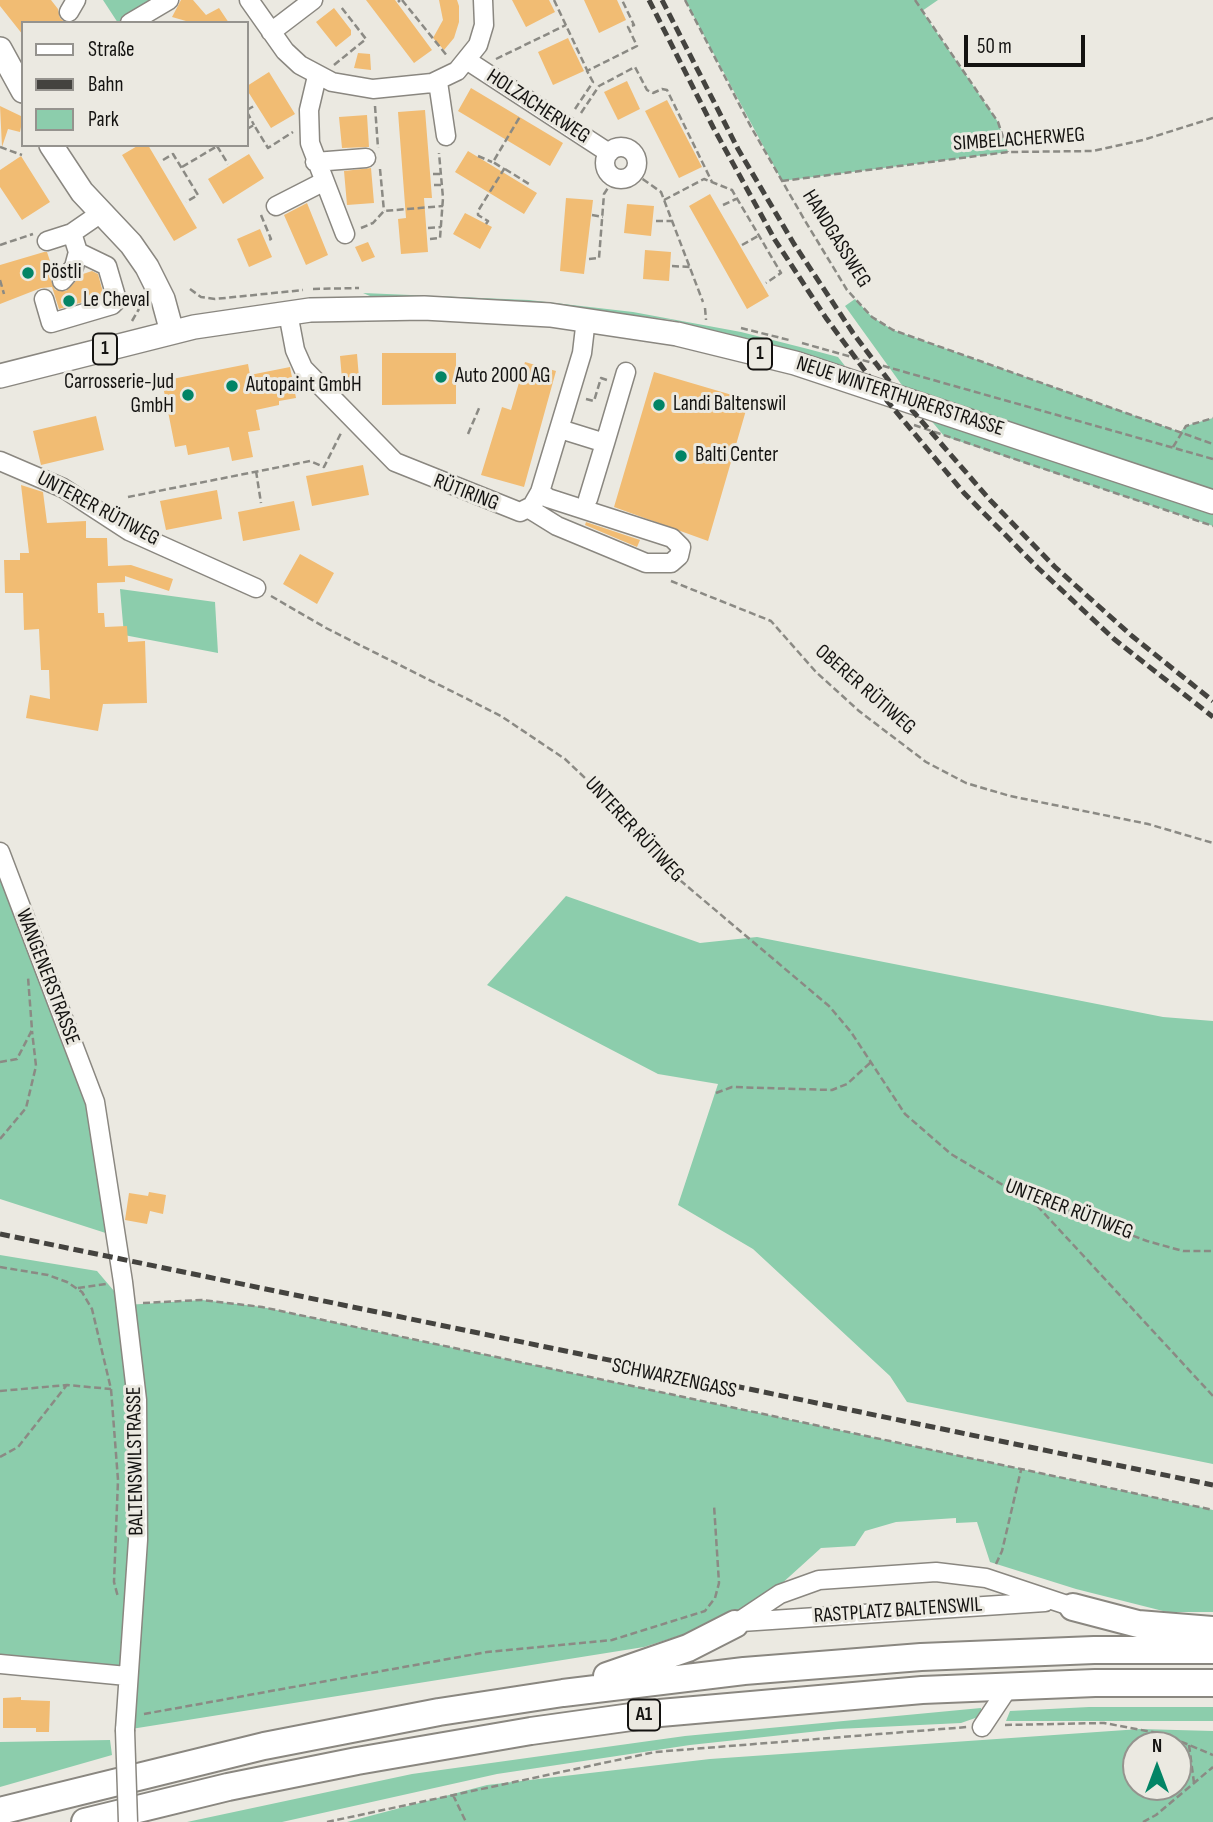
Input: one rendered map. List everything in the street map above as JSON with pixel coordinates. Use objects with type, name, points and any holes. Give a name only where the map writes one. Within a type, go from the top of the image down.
[{"type":"highway","points":[[1064,1604],[1138,1624],[1213,1630]]},
{"type":"highway","name":"A1","points":[[563,1693],[688,1648],[738,1623]]},
{"type":"highway","name":"A1","points":[[0,1811],[264,1746],[563,1693],[744,1671],[921,1657],[1094,1650],[1213,1650]]},
{"type":"highway","name":"A1","points":[[85,1822],[271,1778],[531,1731],[748,1703],[1010,1685],[1213,1683]]},
{"type":"main road","points":[[0,50],[21,87]]},
{"type":"main road","points":[[52,147],[66,171],[131,244],[147,267],[163,299],[172,332]]},
{"type":"main road","name":"NEUE WINTERTHURERSTRASSE","points":[[0,376],[172,332],[288,313],[344,308],[424,307],[586,319],[677,334],[794,363],[1213,502]]},
{"type":"street","points":[[133,21],[169,0]]},
{"type":"street","points":[[249,0],[290,57],[320,77],[364,88],[438,82],[466,63],[481,35],[483,0]]},
{"type":"street","points":[[271,32],[313,0]]},
{"type":"street","name":"HOLZACHERWEG","points":[[466,63],[609,153]]},
{"type":"street","points":[[320,77],[311,98],[309,155],[345,234]]},
{"type":"street","points":[[438,82],[442,141]]},
{"type":"street","name":"HOLZACHERWEG","points":[[615,177],[606,165],[609,153],[619,148],[631,150],[637,161],[634,173]]},
{"type":"street","points":[[309,155],[366,158]]},
{"type":"street","points":[[615,177],[624,179],[634,173]]},
{"type":"street","points":[[276,206],[323,182]]},
{"type":"street","points":[[47,241],[72,233],[101,213]]},
{"type":"street","points":[[62,281],[74,267],[78,252],[72,233]]},
{"type":"street","points":[[44,299],[51,323],[112,305],[117,300],[107,266],[78,252]]},
{"type":"street","name":"RÜTIRING","points":[[288,313],[297,358],[395,463],[520,512],[527,508],[540,492],[582,353],[586,319]]},
{"type":"street","points":[[577,534],[588,505],[624,378]]},
{"type":"street","points":[[560,429],[605,443]]},
{"type":"street","name":"UNTERER RÜTIWEG","points":[[0,461],[63,488],[129,531],[256,588]]},
{"type":"street","points":[[527,508],[577,534],[646,563],[671,563],[679,556],[681,547],[673,538],[588,505],[548,498],[540,492]]},
{"type":"street","name":"WANGENERSTRASSE","points":[[0,852],[95,1102]]},
{"type":"street","name":"BALTENSWILSTRASSE","points":[[95,1102],[123,1282],[136,1400],[138,1541],[127,1676],[128,1822]]},
{"type":"street","name":"RASTPLATZ BALTENSWIL","points":[[738,1623],[792,1588],[838,1578],[936,1572],[967,1574],[1064,1604]]},
{"type":"street","name":"RASTPLATZ BALTENSWIL","points":[[738,1623],[1064,1604]]},
{"type":"street","points":[[0,1664],[127,1676]]},
{"type":"street","points":[[982,1727],[1010,1685]]},
{"type":"path","points":[[554,0],[593,82],[568,126]]},
{"type":"path","name":"HANDGASSWEG","points":[[685,0],[782,181],[847,289],[872,317],[894,330],[1213,444]]},
{"type":"path","points":[[915,0],[998,122],[1008,152]]},
{"type":"path","points":[[400,1],[431,38],[466,63],[566,25]]},
{"type":"path","points":[[587,71],[637,46],[628,27],[634,25],[622,1]]},
{"type":"path","points":[[320,77],[366,39],[341,7]]},
{"type":"path","points":[[420,33],[424,29]]},
{"type":"path","points":[[427,41],[431,38]]},
{"type":"path","points":[[568,126],[599,86],[635,67],[647,90],[653,93],[667,90],[712,182]]},
{"type":"path","points":[[493,162],[530,101]]},
{"type":"path","points":[[248,110],[254,106]]},
{"type":"path","points":[[248,113],[268,148],[308,124]]},
{"type":"path","name":"SIMBELACHERWEG","points":[[782,181],[1008,152],[1093,151],[1143,140],[1213,118]]},
{"type":"path","points":[[248,128],[254,125]]},
{"type":"path","points":[[370,127],[377,127]]},
{"type":"path","points":[[429,239],[440,238],[443,206],[442,141]]},
{"type":"path","points":[[0,147],[22,155]]},
{"type":"path","points":[[181,167],[216,147]]},
{"type":"path","points":[[219,147],[228,164]]},
{"type":"path","points":[[163,160],[173,154],[198,195],[186,202]]},
{"type":"path","points":[[478,156],[493,162],[529,184],[528,186]]},
{"type":"path","points":[[486,224],[488,221],[478,217],[504,169]]},
{"type":"path","points":[[634,173],[661,192],[703,302]]},
{"type":"path","points":[[433,174],[441,174]]},
{"type":"path","points":[[589,259],[599,258],[604,194],[615,177]]},
{"type":"path","points":[[664,200],[704,179],[732,190],[781,273],[766,283]]},
{"type":"path","points":[[434,185],[442,185]]},
{"type":"path","points":[[377,187],[382,186]]},
{"type":"path","points":[[723,205],[737,198]]},
{"type":"path","points":[[345,234],[373,223],[384,211],[443,206]]},
{"type":"path","points":[[592,215],[603,216]]},
{"type":"path","points":[[656,221],[672,221]]},
{"type":"path","points":[[428,228],[441,227]]},
{"type":"path","points":[[743,244],[759,236]]},
{"type":"path","points":[[672,266],[690,267]]},
{"type":"path","points":[[0,280],[4,294]]},
{"type":"path","points":[[190,289],[197,294]]},
{"type":"path","points":[[705,308],[706,320]]},
{"type":"path","points":[[570,393],[594,401],[601,378],[624,378]]},
{"type":"path","points":[[468,434],[480,406]]},
{"type":"path","points":[[128,497],[310,461],[324,467],[349,415]]},
{"type":"path","points":[[1173,447],[1186,426],[1213,418]]},
{"type":"path","points":[[944,436],[1213,526]]},
{"type":"path","points":[[256,471],[261,503]]},
{"type":"path","name":"OBERER RÜTIWEG","points":[[671,581],[771,621],[816,672],[859,711],[926,762],[966,783],[1010,796],[1148,824],[1213,843]]},
{"type":"path","name":"UNTERER RÜTIWEG","points":[[256,588],[326,628],[501,716],[548,744],[598,789],[652,851],[704,903],[829,1006],[851,1032],[905,1114],[936,1143],[983,1175],[1028,1196],[1158,1245],[1183,1251],[1213,1251]]},
{"type":"path","points":[[0,1139],[26,1108],[36,1066],[28,978],[37,955]]},
{"type":"path","points":[[0,1062],[17,1059],[32,1030]]},
{"type":"path","points":[[716,1093],[732,1087],[832,1090],[846,1084],[870,1063]]},
{"type":"path","points":[[1028,1196],[1213,1396]]},
{"type":"path","points":[[0,1267],[48,1275],[77,1289],[92,1309],[111,1389],[118,1480],[114,1582],[116,1594],[132,1611]]},
{"type":"path","points":[[77,1289],[123,1282]]},
{"type":"path","name":"SCHWARZENGASS","points":[[126,1305],[202,1300],[262,1307],[1213,1510]]},
{"type":"path","points":[[0,1391],[67,1384],[111,1389]]},
{"type":"path","points":[[0,1457],[18,1447],[67,1384]]},
{"type":"path","points":[[995,1566],[1002,1551],[1021,1470]]},
{"type":"path","points":[[126,1723],[488,1652],[612,1640],[705,1611],[715,1598],[719,1583],[714,1506]]},
{"type":"path","points":[[327,1822],[655,1752],[982,1727],[1104,1723],[1147,1731]]},
{"type":"path","points":[[1192,1746],[1213,1755]]},
{"type":"path","points":[[1143,1822],[1156,1815],[1213,1767]]},
{"type":"path","points":[[1192,1768],[1194,1783]]},
{"type":"path","points":[[453,1795],[466,1822]]},
{"type":"green space","points":[[103,0],[156,0],[121,21],[117,21]]},
{"type":"green space","points":[[685,0],[938,0],[922,11],[998,122],[1008,152],[782,181]]},
{"type":"green space","points":[[363,293],[529,300],[633,312],[741,332],[808,349],[838,357],[845,366],[672,320],[520,302],[370,296]]},
{"type":"green space","points":[[855,299],[872,317],[893,330],[1180,432],[1186,426],[1213,418],[1213,526],[944,436],[904,388],[845,306]]},
{"type":"green space","points":[[120,589],[215,602],[218,653],[124,635]]},
{"type":"green space","points":[[0,852],[95,1102],[115,1236],[0,1199]]},
{"type":"green space","points":[[566,896],[700,943],[757,937],[1163,1017],[1213,1021],[1213,1464],[907,1402],[890,1376],[753,1249],[678,1205],[718,1084],[658,1074],[487,985]]},
{"type":"green space","points":[[0,1255],[97,1271],[126,1305],[202,1300],[262,1307],[1213,1510],[1213,1612],[1167,1612],[1076,1589],[990,1562],[977,1522],[956,1523],[956,1518],[896,1522],[865,1531],[855,1546],[821,1548],[779,1586],[722,1622],[644,1647],[125,1730],[127,1676],[0,1664]]},
{"type":"green space","points":[[1089,1707],[1213,1707],[1213,1721],[1006,1721],[1010,1711]]},
{"type":"green space","points":[[981,1708],[981,1716],[961,1723],[838,1729],[690,1745],[497,1774],[282,1822],[187,1822],[412,1774],[685,1736]]},
{"type":"green space","points":[[1140,1729],[1213,1731],[1213,1822],[347,1822],[487,1785],[710,1759]]},
{"type":"green space","points":[[110,1740],[112,1755],[0,1787],[0,1742]]},
{"type":"building","points":[[0,0],[51,0],[64,21],[21,21],[21,32],[0,6]]},
{"type":"building","points":[[181,0],[193,0],[206,15],[219,8],[228,21],[186,21],[172,17]]},
{"type":"building","points":[[366,0],[395,0],[432,50],[414,63]]},
{"type":"building","points":[[439,0],[457,0],[459,6],[459,22],[454,38],[444,50],[433,38],[443,20]]},
{"type":"building","points":[[512,0],[549,0],[555,12],[526,27]]},
{"type":"building","points":[[584,0],[617,0],[626,20],[599,33]]},
{"type":"building","points":[[334,8],[351,30],[351,35],[336,47],[316,22]]},
{"type":"building","points":[[568,38],[584,71],[553,85],[538,52]]},
{"type":"building","points":[[358,53],[370,54],[371,70],[354,68]]},
{"type":"building","points":[[269,72],[295,114],[271,128],[248,92],[248,85]]},
{"type":"building","points":[[627,81],[640,109],[618,120],[604,92]]},
{"type":"building","points":[[471,88],[563,143],[550,166],[458,111]]},
{"type":"building","points":[[667,100],[702,167],[679,178],[645,111]]},
{"type":"building","points":[[0,106],[21,116],[20,132],[8,129],[2,147]]},
{"type":"building","points":[[425,110],[432,198],[424,198],[428,252],[401,254],[398,219],[406,218],[398,112]]},
{"type":"building","points":[[367,115],[369,147],[342,148],[339,117]]},
{"type":"building","points":[[136,147],[149,147],[197,228],[174,241],[122,155]]},
{"type":"building","points":[[468,151],[537,193],[524,214],[455,172]]},
{"type":"building","points":[[249,154],[264,178],[223,204],[208,179]]},
{"type":"building","points":[[21,156],[50,202],[22,220],[0,187],[0,170]]},
{"type":"building","points":[[371,168],[374,203],[347,205],[344,171]]},
{"type":"building","points":[[710,194],[769,296],[747,309],[689,206]]},
{"type":"building","points":[[566,198],[593,200],[584,274],[560,271]]},
{"type":"building","points":[[307,203],[328,255],[306,265],[284,215]]},
{"type":"building","points":[[627,204],[654,206],[651,236],[624,233]]},
{"type":"building","points":[[465,213],[492,227],[480,249],[453,234]]},
{"type":"building","points":[[260,229],[272,257],[249,267],[237,239]]},
{"type":"building","points":[[368,242],[375,257],[362,262],[355,247]]},
{"type":"building","points":[[645,250],[671,252],[669,281],[643,279]]},
{"type":"building","points":[[47,252],[54,273],[51,280],[55,290],[66,291],[83,274],[92,271],[98,274],[104,296],[59,309],[52,287],[41,288],[0,304],[0,265]]},
{"type":"building","points":[[382,353],[456,353],[456,404],[382,405]]},
{"type":"building","points":[[357,354],[359,378],[342,379],[340,356]]},
{"type":"building","points":[[525,362],[556,371],[524,487],[481,475],[502,407],[511,410]]},
{"type":"building","points":[[248,364],[250,375],[290,367],[296,398],[256,410],[260,430],[248,432],[253,457],[232,461],[229,447],[188,455],[186,445],[175,447],[162,381]]},
{"type":"building","name":"Balti Center","points":[[654,372],[749,400],[708,541],[614,507]]},
{"type":"building","points":[[96,416],[104,450],[41,465],[33,431]]},
{"type":"building","points":[[363,465],[369,495],[312,506],[306,476]]},
{"type":"building","points":[[21,485],[43,492],[47,523],[86,521],[86,538],[107,538],[108,566],[131,565],[173,579],[169,591],[125,576],[125,582],[97,583],[98,613],[104,613],[105,627],[127,626],[128,642],[145,641],[147,703],[103,704],[98,731],[26,718],[30,695],[50,699],[49,670],[41,670],[39,629],[24,630],[23,593],[5,593],[4,560],[20,560],[20,553],[29,553]]},
{"type":"building","points":[[217,490],[222,519],[166,530],[160,501]]},
{"type":"building","points":[[294,501],[300,530],[243,541],[238,512]]},
{"type":"building","points":[[586,522],[640,540],[637,547],[585,525]]},
{"type":"building","points":[[300,554],[334,573],[317,604],[283,584]]},
{"type":"building","points":[[149,1192],[166,1195],[163,1214],[150,1211],[147,1224],[125,1220],[129,1193],[148,1196]]},
{"type":"building","points":[[21,1697],[21,1700],[50,1701],[49,1732],[36,1732],[36,1728],[3,1728],[3,1698]]},
{"type":"railway","points":[[649,0],[713,127],[775,240],[826,318],[888,402],[964,493],[1038,568],[1114,639],[1213,717]]},
{"type":"railway","points":[[662,0],[738,149],[794,244],[853,333],[905,402],[990,500],[1055,567],[1132,636],[1213,701]]},
{"type":"railway","points":[[0,1234],[1213,1485]]},
{"type":"place","name":"Pöstli","points":[[28,273]]},
{"type":"place","name":"Le Cheval","points":[[69,301]]},
{"type":"place","name":"Auto 2000 AG","points":[[441,377]]},
{"type":"place","name":"Autopaint GmbH","points":[[232,386]]},
{"type":"place","name":"Carrosserie-Jud GmbH","points":[[188,395]]},
{"type":"place","name":"Landi Baltenswil","points":[[659,405]]},
{"type":"place","name":"Balti Center","points":[[681,456]]}]
